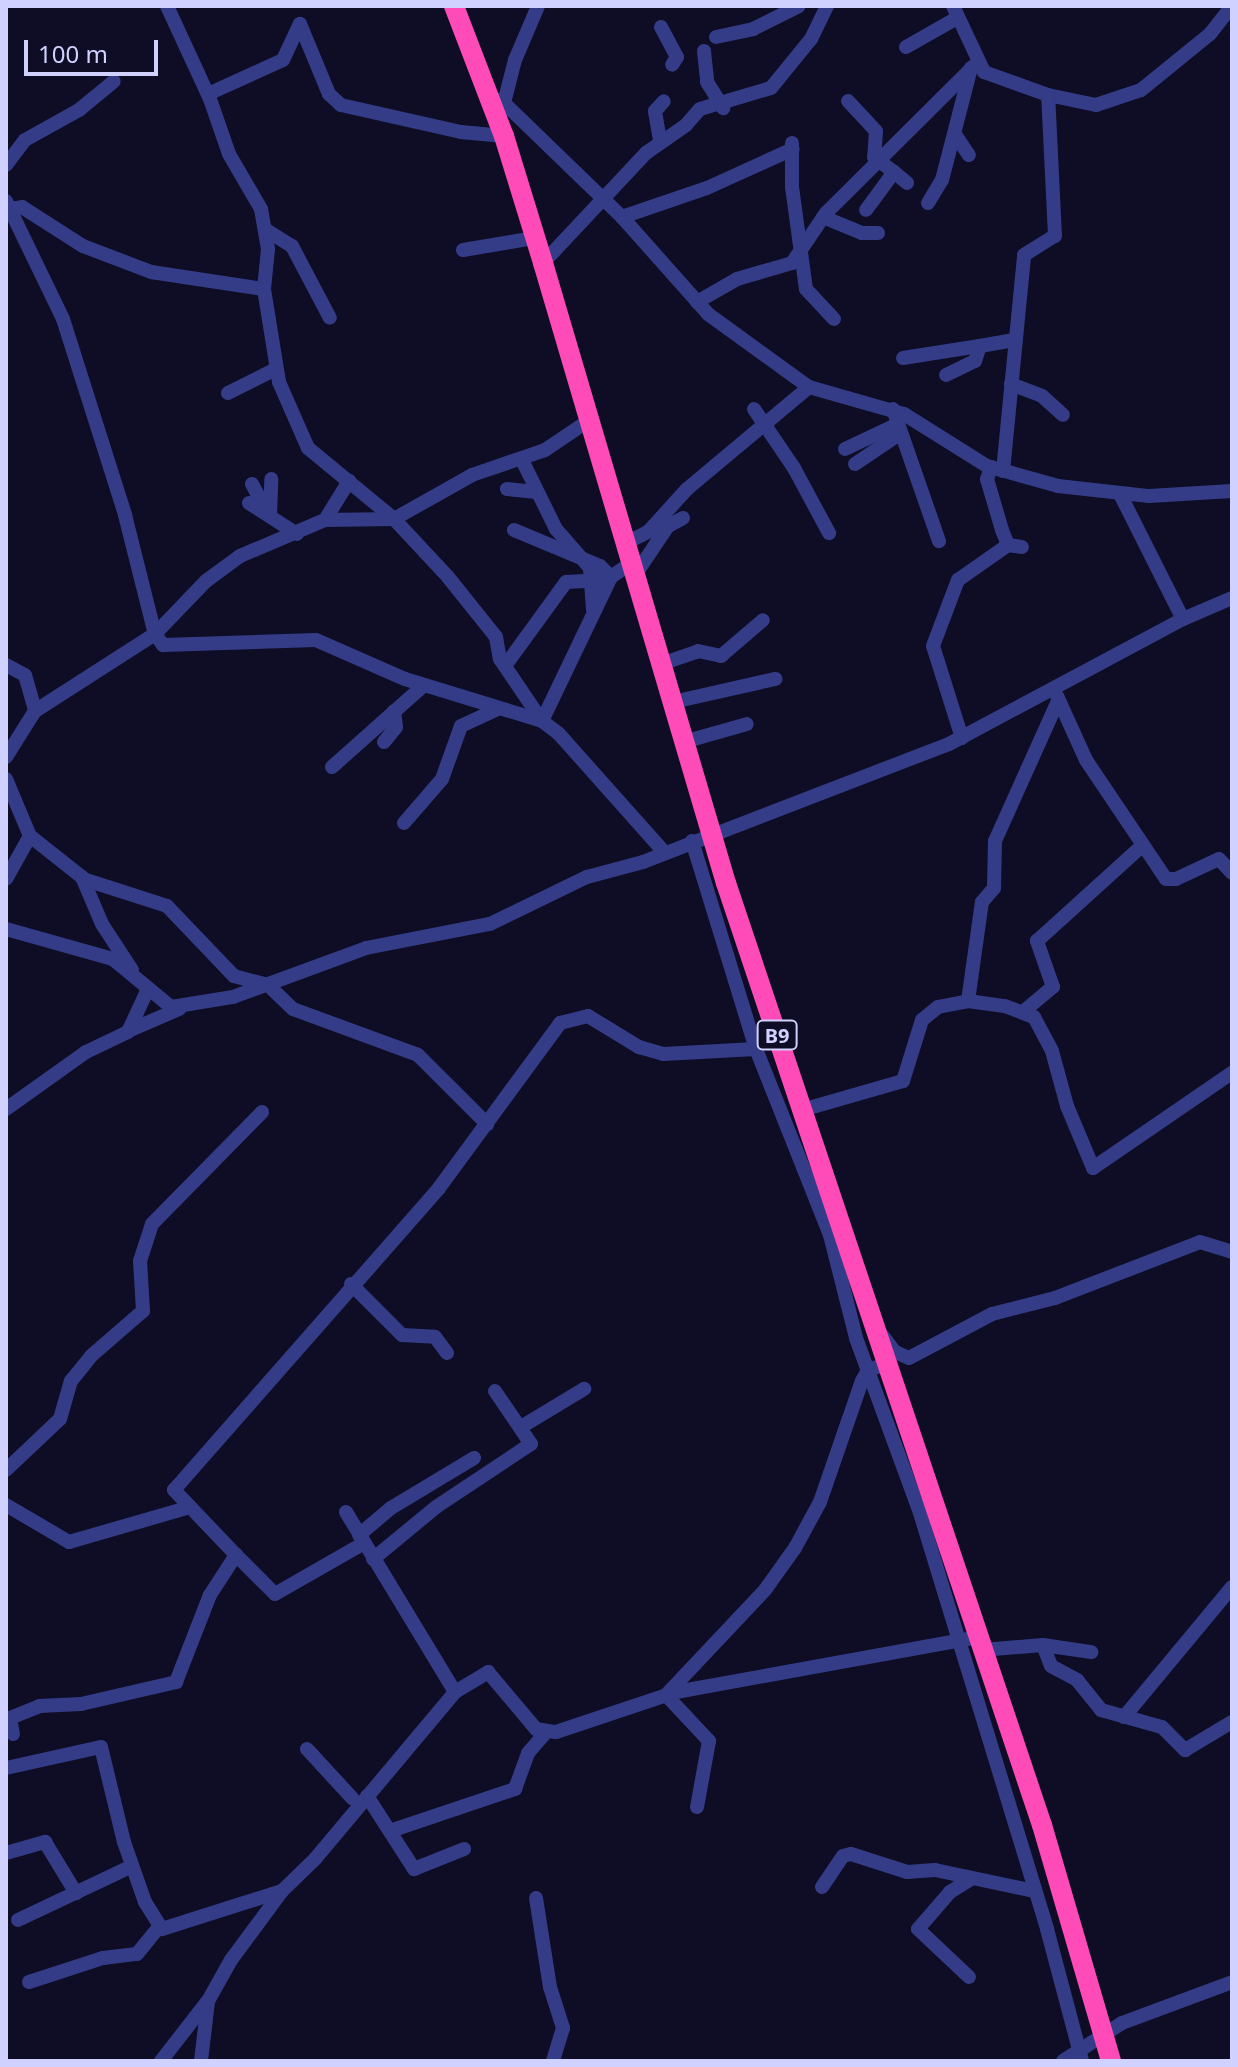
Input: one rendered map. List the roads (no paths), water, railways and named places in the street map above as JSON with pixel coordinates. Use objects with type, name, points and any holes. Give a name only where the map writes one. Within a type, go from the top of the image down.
[{"type":"highway","name":"B9","points":[[454,6],[496,99],[504,136],[633,558],[661,664],[687,741],[712,832],[874,1325],[877,1367],[980,1644],[1042,1825],[1111,2061]]},
{"type":"street","points":[[167,6],[208,94],[229,154],[261,209],[266,230],[264,289],[276,369],[308,448],[394,519],[482,617],[496,637],[505,666],[542,721],[559,734],[664,852]]},
{"type":"street","points":[[538,6],[496,99],[622,217],[697,302],[809,387],[897,422],[997,469],[1075,490],[1120,494],[1232,491]]},
{"type":"street","points":[[716,37],[753,29],[799,6]]},
{"type":"street","points":[[543,263],[660,140],[686,125],[700,109],[771,88],[811,39],[827,6]]},
{"type":"street","points":[[974,66],[991,76],[1048,95],[1096,105],[1124,100],[1201,41],[1232,6]]},
{"type":"street","points":[[906,47],[955,12],[974,66],[942,180],[928,203]]},
{"type":"street","points":[[208,94],[283,60],[300,24],[329,94],[341,105],[461,132],[504,136]]},
{"type":"street","points":[[661,27],[677,57],[672,65]]},
{"type":"street","points":[[704,51],[707,82],[721,105]]},
{"type":"street","points":[[697,302],[737,279],[777,270],[800,255],[823,217],[974,66]]},
{"type":"street","points":[[7,158],[25,140],[79,110],[114,81]]},
{"type":"street","points":[[962,738],[933,646],[958,580],[1015,546],[991,500],[1011,384],[1024,255],[1055,236],[1048,95]]},
{"type":"street","points":[[660,140],[655,111],[664,101]]},
{"type":"street","points":[[848,101],[876,131],[874,157],[907,183]]},
{"type":"street","points":[[956,136],[969,155]]},
{"type":"street","points":[[622,217],[707,188],[793,146],[800,255],[806,289],[834,319]]},
{"type":"street","points":[[866,210],[894,172]]},
{"type":"street","points":[[8,205],[22,207],[83,246],[151,272],[264,289]]},
{"type":"street","points":[[8,205],[63,319],[125,515],[155,634],[163,645],[181,648],[316,640],[424,685],[542,721]]},
{"type":"street","points":[[823,217],[862,233],[878,233]]},
{"type":"street","points":[[266,230],[292,246],[330,318]]},
{"type":"street","points":[[463,250],[535,238]]},
{"type":"street","points":[[903,358],[1015,340]]},
{"type":"street","points":[[946,375],[975,361],[980,346]]},
{"type":"street","points":[[228,393],[276,369]]},
{"type":"street","points":[[1011,384],[1042,396],[1063,415]]},
{"type":"street","points":[[633,558],[654,526],[687,489],[763,422],[809,387]]},
{"type":"street","points":[[754,409],[829,533]]},
{"type":"street","points":[[6,757],[35,711],[155,634],[223,567],[325,520],[394,519],[472,475],[522,460],[591,419]]},
{"type":"street","points":[[845,449],[897,422]]},
{"type":"street","points":[[855,464],[897,422]]},
{"type":"street","points":[[897,422],[939,541]]},
{"type":"street","points":[[522,460],[556,529],[586,562],[593,581],[593,610]]},
{"type":"street","points":[[270,516],[271,479]]},
{"type":"street","points":[[325,520],[349,481]]},
{"type":"street","points":[[252,484],[270,516]]},
{"type":"street","points":[[507,489],[537,492]]},
{"type":"street","points":[[1120,494],[1183,619]]},
{"type":"street","points":[[249,503],[297,534]]},
{"type":"street","points":[[542,721],[611,577],[668,526],[683,518]]},
{"type":"street","points":[[514,530],[586,562],[611,577]]},
{"type":"street","points":[[505,666],[566,582],[611,577]]},
{"type":"street","points":[[6,1109],[86,1052],[179,1009],[268,985],[290,973],[366,948],[478,928],[587,877],[664,852],[962,738],[1056,694],[1183,619],[1232,598]]},
{"type":"street","points":[[661,664],[698,651],[721,656],[763,620]]},
{"type":"street","points":[[6,665],[25,675],[35,711]]},
{"type":"street","points":[[673,702],[775,679]]},
{"type":"street","points":[[332,767],[424,685]]},
{"type":"street","points":[[1056,694],[1086,760],[1169,881],[1219,859],[1232,873]]},
{"type":"street","points":[[968,1001],[982,902],[994,888],[995,841],[1056,694]]},
{"type":"street","points":[[404,823],[442,779],[461,726],[497,708]]},
{"type":"street","points":[[384,742],[396,727],[394,711]]},
{"type":"street","points":[[687,741],[747,724]]},
{"type":"street","points":[[6,779],[30,836],[83,879],[167,906],[234,976],[268,985],[312,1019],[418,1055],[487,1124]]},
{"type":"street","points":[[6,879],[30,836]]},
{"type":"street","points":[[692,841],[756,1049],[830,1235],[877,1367],[1080,2055]]},
{"type":"street","points":[[1024,1011],[1053,987],[1037,941],[1143,845]]},
{"type":"street","points":[[83,879],[102,924],[136,978]]},
{"type":"street","points":[[6,929],[98,953],[179,1009]]},
{"type":"street","points":[[128,1032],[148,989]]},
{"type":"street","points":[[802,1110],[903,1081],[922,1020],[938,1007],[968,1001],[1024,1011],[1034,1017],[1052,1051],[1067,1106],[1093,1168],[1232,1073]]},
{"type":"street","points":[[474,1458],[391,1508],[362,1539],[275,1594],[175,1494],[177,1484],[439,1188],[539,1047],[570,1017],[588,1016],[639,1047],[663,1054],[756,1049]]},
{"type":"street","points":[[6,1470],[60,1419],[71,1381],[91,1356],[143,1311],[140,1261],[152,1224],[262,1112]]},
{"type":"street","points":[[874,1325],[895,1352],[909,1358],[992,1314],[1055,1298],[1200,1242],[1232,1252]]},
{"type":"street","points":[[351,1284],[402,1335],[435,1337],[447,1353]]},
{"type":"street","points":[[666,1695],[765,1590],[802,1537],[877,1367]]},
{"type":"street","points":[[521,1427],[584,1389]]},
{"type":"street","points":[[373,1559],[436,1507],[531,1444],[495,1391]]},
{"type":"street","points":[[6,1505],[69,1542],[187,1508]]},
{"type":"street","points":[[346,1512],[455,1692]]},
{"type":"street","points":[[13,1734],[10,1718],[39,1706],[81,1704],[176,1682],[210,1595],[236,1555]]},
{"type":"street","points":[[1124,1717],[1232,1587]]},
{"type":"street","points":[[393,1830],[515,1789],[528,1753],[546,1732],[586,1725],[666,1695],[956,1641],[1043,1645],[1091,1652]]},
{"type":"street","points":[[1043,1645],[1051,1666],[1077,1680],[1101,1710],[1162,1727],[1185,1750],[1232,1722]]},
{"type":"street","points":[[161,2061],[208,2001],[282,1891],[455,1692],[488,1672],[507,1690],[523,1717],[546,1732]]},
{"type":"street","points":[[666,1695],[709,1741],[697,1807]]},
{"type":"street","points":[[6,1768],[101,1747],[132,1866],[159,1927]]},
{"type":"street","points":[[307,1749],[393,1830],[414,1869],[464,1849]]},
{"type":"street","points":[[6,1853],[45,1842],[76,1893]]},
{"type":"street","points":[[822,1887],[846,1854],[907,1872],[935,1870],[1034,1891]]},
{"type":"street","points":[[18,1920],[132,1866]]},
{"type":"street","points":[[969,1977],[918,1929],[950,1892],[972,1878]]},
{"type":"street","points":[[29,1982],[103,1958],[137,1954],[159,1927],[282,1891]]},
{"type":"street","points":[[536,1898],[550,1987],[563,2028],[553,2061]]},
{"type":"street","points":[[1063,2061],[1080,2055],[1103,2034],[1232,1982]]},
{"type":"street","points":[[201,2061],[208,2001]]}]
